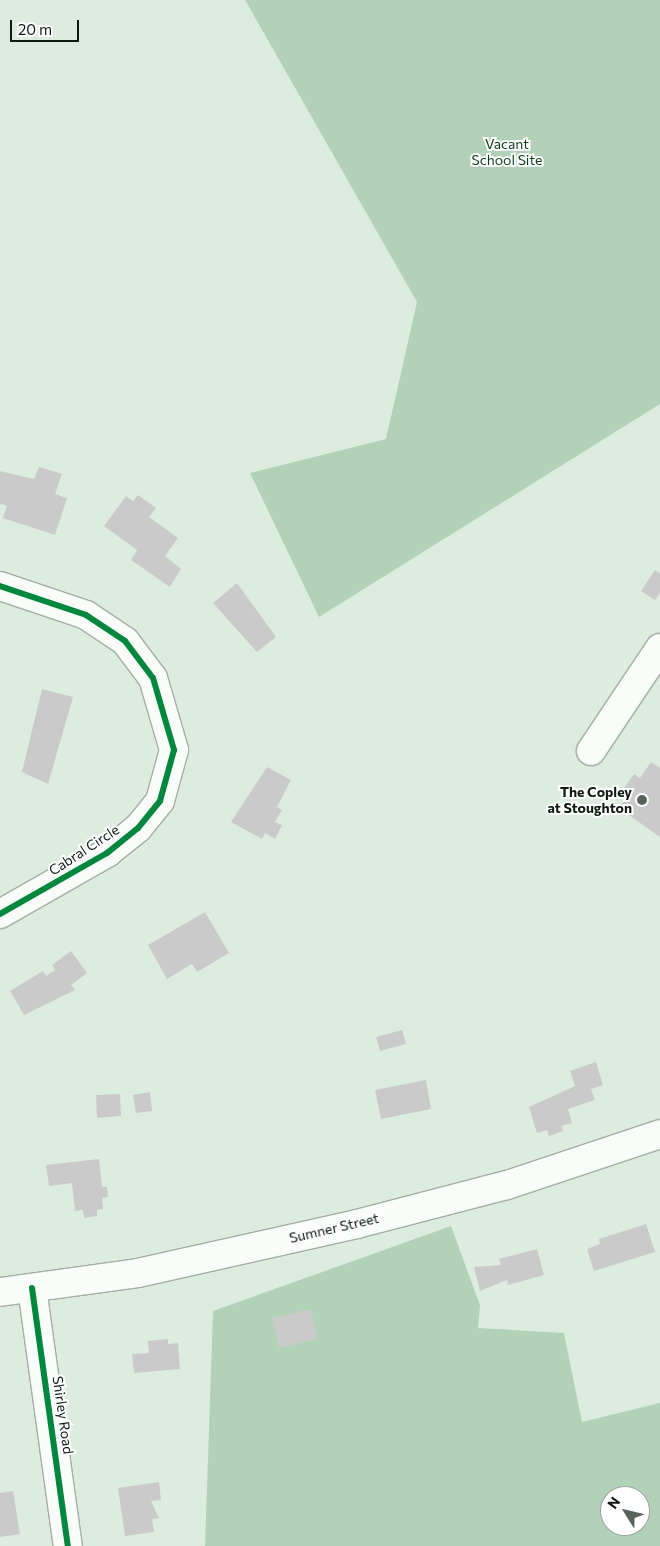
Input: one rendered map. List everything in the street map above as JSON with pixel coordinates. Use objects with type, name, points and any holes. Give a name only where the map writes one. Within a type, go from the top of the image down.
[{"type":"street","name":"Cabral Circle","points":[[0,586],[86,615],[125,641],[153,678],[174,750],[160,801],[138,828],[107,852],[0,914]]},
{"type":"street","points":[[591,751],[660,648]]},
{"type":"street","name":"Sumner Street","points":[[0,1292],[138,1273],[357,1224],[507,1185],[660,1134]]},
{"type":"street","name":"Shirley Road","points":[[32,1288],[68,1546]]},
{"type":"green space","name":"Vacant School Site","points":[[245,0],[660,0],[660,404],[319,617],[250,473],[386,439],[417,302]]},
{"type":"green space","points":[[451,1226],[480,1305],[478,1328],[564,1333],[582,1422],[660,1403],[660,1546],[205,1546],[213,1311]]},
{"type":"building","points":[[39,467],[62,474],[55,494],[67,498],[55,535],[3,518],[7,506],[0,504],[0,471],[34,479]]},
{"type":"building","points":[[138,495],[156,508],[149,517],[178,538],[165,556],[181,569],[170,587],[131,560],[137,550],[104,526],[126,496],[133,501]]},
{"type":"building","points":[[655,570],[660,574],[660,593],[655,600],[641,591]]},
{"type":"building","points":[[237,583],[276,637],[257,652],[213,603]]},
{"type":"building","points":[[42,689],[73,697],[48,784],[22,772]]},
{"type":"building","name":"The Copley at Stoughton","points":[[651,762],[660,768],[660,837],[619,808],[630,792],[624,788],[634,774],[640,778]]},
{"type":"building","points":[[267,767],[291,780],[277,807],[282,810],[275,822],[282,825],[275,839],[265,833],[262,839],[231,822]]},
{"type":"building","points":[[205,912],[229,953],[197,972],[192,964],[167,979],[148,945]]},
{"type":"building","points":[[71,951],[87,973],[71,985],[75,990],[24,1015],[10,991],[43,971],[46,976],[55,970],[52,965]]},
{"type":"building","points":[[402,1030],[406,1044],[380,1051],[376,1037]]},
{"type":"building","points":[[596,1062],[603,1085],[591,1089],[595,1100],[568,1109],[572,1123],[562,1126],[563,1131],[549,1136],[547,1130],[537,1133],[529,1107],[575,1086],[570,1071]]},
{"type":"building","points":[[426,1080],[431,1109],[381,1119],[375,1090]]},
{"type":"building","points":[[150,1092],[152,1111],[136,1113],[133,1095]]},
{"type":"building","points":[[120,1094],[121,1116],[97,1118],[96,1095]]},
{"type":"building","points":[[99,1159],[102,1187],[107,1187],[108,1197],[102,1198],[103,1209],[97,1210],[97,1216],[84,1218],[83,1210],[75,1211],[72,1183],[49,1186],[46,1165]]},
{"type":"building","points":[[646,1224],[655,1252],[594,1271],[587,1249],[600,1244],[599,1239]]},
{"type":"building","points":[[537,1249],[544,1275],[508,1285],[507,1280],[480,1291],[474,1267],[501,1265],[499,1259]]},
{"type":"building","points":[[310,1309],[317,1339],[279,1348],[272,1318]]},
{"type":"building","points":[[168,1339],[168,1344],[178,1343],[180,1369],[134,1373],[132,1354],[149,1353],[148,1341]]},
{"type":"building","points":[[159,1482],[161,1500],[151,1501],[159,1518],[152,1519],[154,1532],[125,1536],[118,1488]]},
{"type":"building","points":[[13,1491],[20,1534],[0,1537],[0,1493]]},
{"type":"cycle path","points":[[0,586],[86,615],[125,641],[153,678],[174,750],[160,801],[138,828],[107,853],[0,914]]},
{"type":"cycle path","points":[[32,1288],[68,1546]]},
{"type":"place","name":"The Copley at Stoughton","points":[[642,800]]}]
